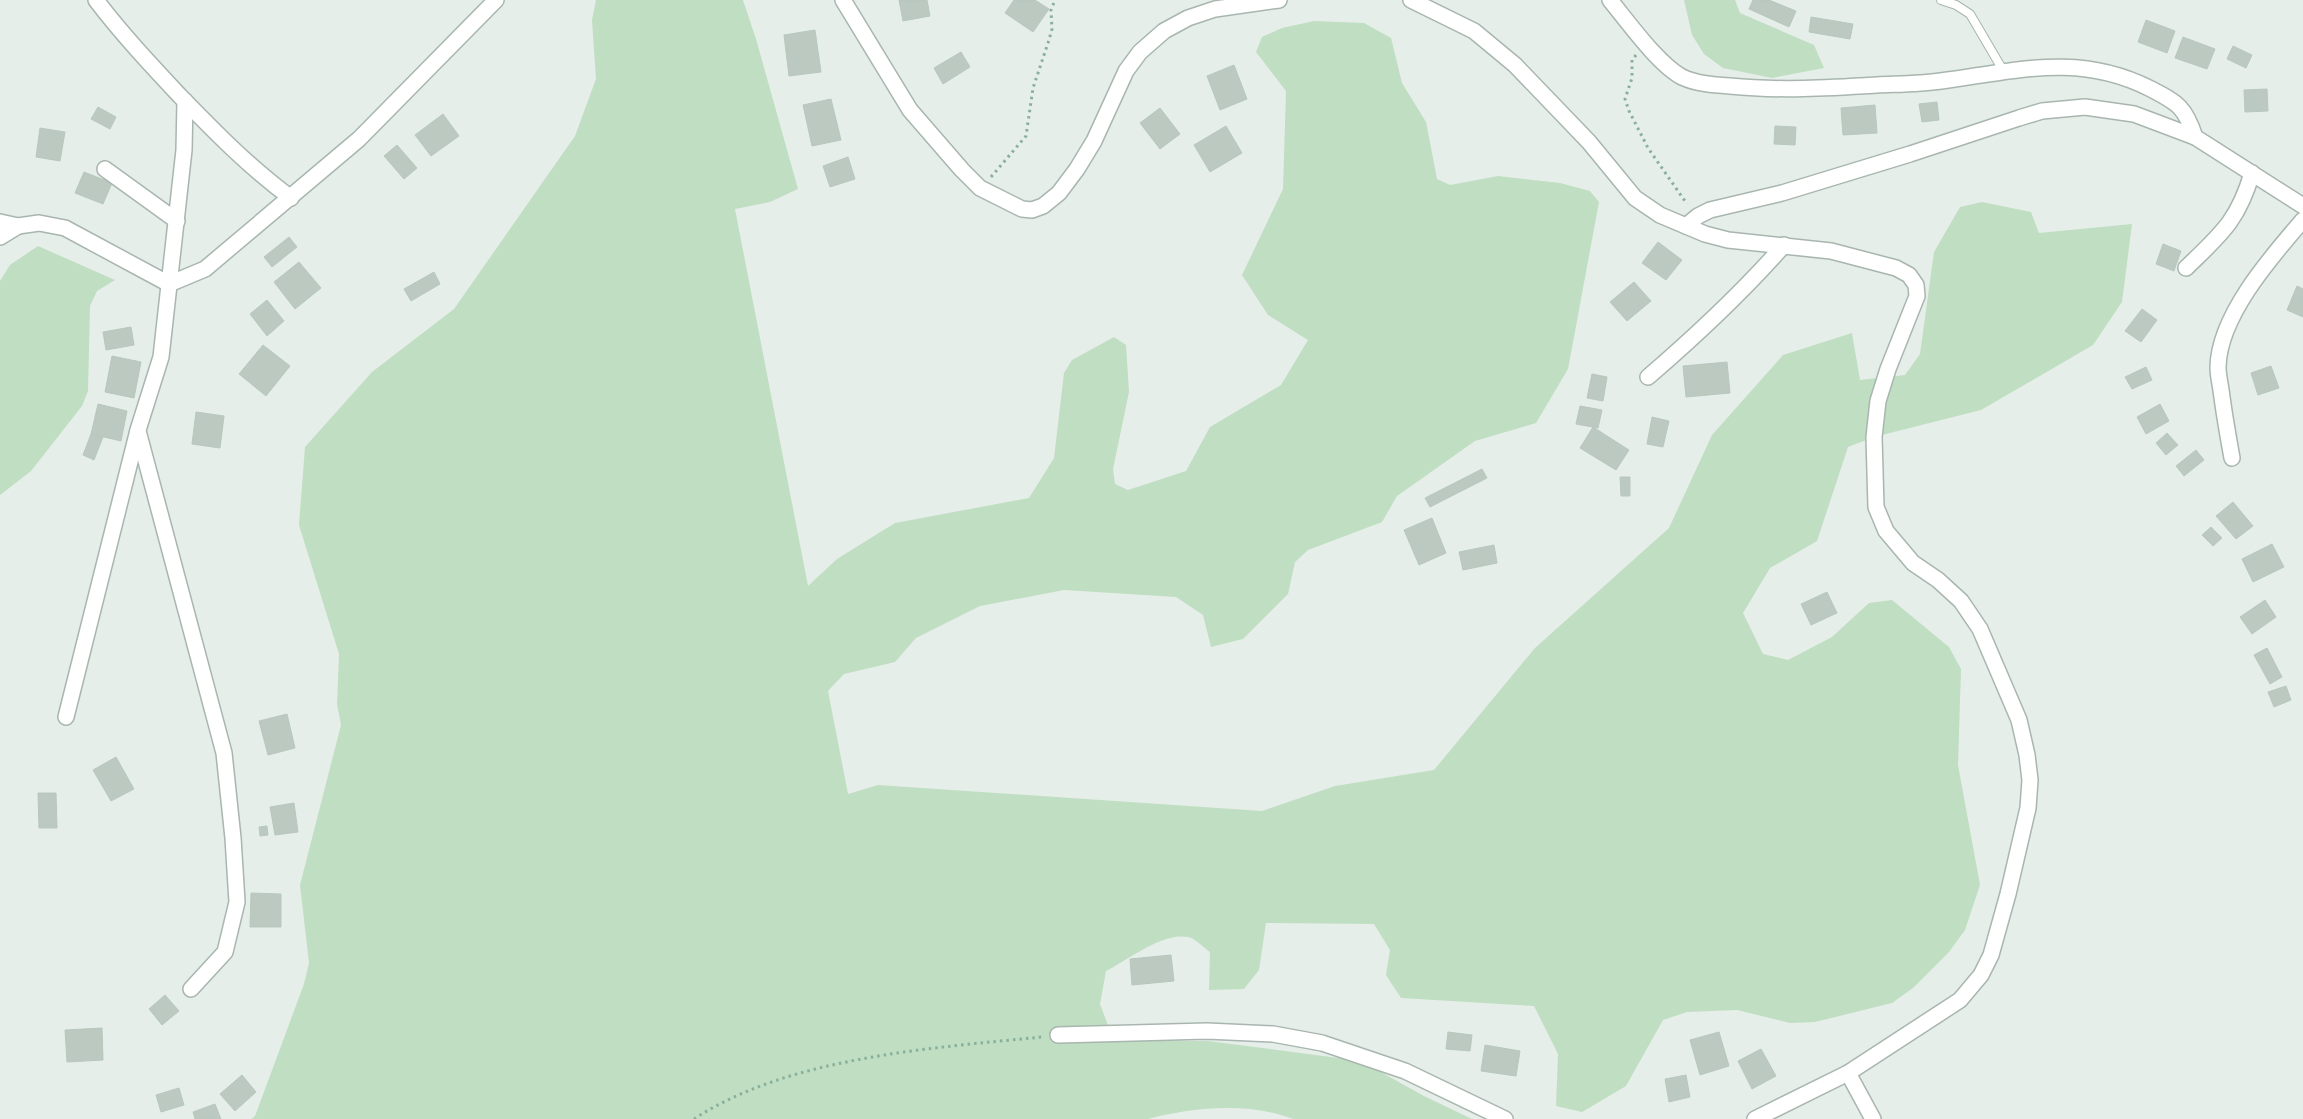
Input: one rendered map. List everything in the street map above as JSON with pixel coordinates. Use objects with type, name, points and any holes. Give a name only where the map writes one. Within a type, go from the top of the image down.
[{"type":"street","points":[[169,284],[205,269],[292,198],[359,139],[496,0]]},
{"type":"street","points":[[843,0],[910,110],[962,170],[980,188],[1022,209],[1032,210],[1043,206],[1059,193],[1077,169],[1094,141],[1126,71],[1140,52],[1164,31],[1188,18],[1215,9],[1278,0]]},
{"type":"street","points":[[1412,0],[1474,32],[1501,54],[1572,123],[1635,198],[1660,215],[1705,234],[1728,240],[1831,251],[1896,268],[1909,275],[1916,285],[1917,296],[1888,369],[1878,401],[1874,437],[1876,507],[1886,531],[1913,563],[1938,580],[1961,601],[1980,629],[2019,720],[2027,755],[2030,780],[2028,808],[2008,894],[1991,955],[1981,975],[1960,1000],[1848,1073],[1755,1119]]},
{"type":"street","points":[[1610,0],[1648,45],[1682,76],[1705,84],[1754,89],[1830,88],[1931,82],[2004,72],[2080,67],[2125,77],[2178,103],[2190,120],[2195,137]]},
{"type":"street","points":[[103,4],[216,136],[245,162],[292,198]]},
{"type":"street","points":[[66,717],[138,430],[161,357],[184,150],[185,101]]},
{"type":"street","points":[[1686,226],[1698,216],[1710,210],[1782,193],[1902,157],[2042,111],[2071,107],[2108,109],[2134,114],[2195,137],[2303,206]]},
{"type":"street","points":[[104,168],[177,222]]},
{"type":"street","points":[[2186,268],[2229,226],[2240,208],[2252,173]]},
{"type":"street","points":[[2232,458],[2218,368],[2220,355],[2236,310],[2262,268],[2303,220]]},
{"type":"street","points":[[0,222],[18,226],[40,223],[65,228],[169,284]]},
{"type":"street","points":[[0,237],[18,226]]},
{"type":"street","points":[[1648,377],[1714,320],[1746,288],[1784,245]]},
{"type":"street","points":[[138,430],[224,753],[233,838],[237,902],[225,952],[191,989]]},
{"type":"street","points":[[1058,1036],[1206,1031],[1273,1034],[1322,1043],[1404,1071],[1505,1119]]},
{"type":"street","points":[[1848,1073],[1873,1119]]},
{"type":"lane","points":[[1941,0],[1956,5],[1970,14],[2004,72]]},
{"type":"path","points":[[980,188],[1026,136],[1033,88],[1051,34],[1051,10],[1055,0]]},
{"type":"path","points":[[1648,45],[1632,60],[1632,78],[1626,99],[1629,111],[1660,168],[1671,179],[1681,196],[1698,216]]},
{"type":"path","points":[[694,1119],[713,1107],[753,1088],[830,1066],[920,1049],[1058,1036]]},
{"type":"green space","points":[[596,0],[743,0],[756,39],[798,189],[770,202],[735,209],[808,586],[837,559],[895,523],[1029,498],[1054,458],[1064,373],[1072,360],[1114,337],[1126,345],[1129,392],[1113,469],[1115,484],[1128,490],[1186,471],[1210,427],[1281,385],[1308,340],[1268,315],[1242,275],[1283,189],[1286,91],[1256,52],[1262,37],[1282,28],[1314,21],[1364,23],[1391,38],[1402,83],[1426,122],[1437,179],[1450,185],[1498,176],[1560,183],[1590,191],[1599,202],[1568,369],[1536,423],[1475,441],[1397,496],[1382,522],[1308,550],[1295,562],[1288,594],[1243,639],[1211,647],[1203,615],[1176,597],[1064,590],[980,606],[916,638],[895,662],[844,674],[828,691],[848,794],[878,785],[1262,811],[1335,786],[1434,770],[1535,648],[1669,528],[1712,435],[1783,355],[1852,333],[1860,380],[1905,375],[1920,354],[1934,252],[1960,207],[1982,202],[2031,212],[2039,233],[2132,224],[2122,302],[2093,345],[1981,410],[1874,437],[1848,447],[1817,541],[1770,568],[1743,613],[1763,654],[1788,660],[1832,637],[1869,603],[1892,600],[1949,647],[1961,669],[1958,765],[1980,885],[1965,930],[1949,952],[1913,988],[1892,1003],[1815,1022],[1790,1023],[1737,1010],[1687,1012],[1663,1020],[1626,1086],[1582,1112],[1556,1106],[1558,1054],[1534,1006],[1401,998],[1386,975],[1390,950],[1374,924],[1266,923],[1259,970],[1244,989],[1209,990],[1210,952],[1188,937],[1178,937],[1157,942],[1106,971],[1100,1004],[1109,1028],[1134,1041],[1208,1041],[1361,1061],[1424,1096],[1472,1119],[1293,1119],[1258,1110],[1221,1108],[1202,1109],[1148,1119],[251,1119],[255,1116],[304,984],[309,963],[300,885],[341,725],[337,704],[339,654],[299,525],[305,447],[372,372],[454,309],[575,136],[596,79],[592,20]]},
{"type":"green space","points":[[1684,0],[1735,0],[1740,13],[1814,45],[1824,68],[1772,78],[1723,68],[1704,54],[1692,35]]},
{"type":"green space","points":[[38,246],[115,280],[97,291],[90,306],[88,391],[82,406],[31,471],[0,495],[0,281],[10,265]]},
{"type":"building","points":[[899,0],[927,0],[930,16],[903,21]]},
{"type":"building","points":[[1014,0],[1035,0],[1049,9],[1033,32],[1005,13]]},
{"type":"building","points":[[1753,0],[1769,0],[1796,11],[1789,27],[1749,9]]},
{"type":"building","points":[[1811,17],[1853,24],[1850,39],[1809,32]]},
{"type":"building","points":[[2146,20],[2175,31],[2167,53],[2138,42]]},
{"type":"building","points":[[815,30],[821,72],[789,76],[784,35]]},
{"type":"building","points":[[2183,37],[2215,49],[2207,69],[2175,58]]},
{"type":"building","points":[[2233,46],[2252,55],[2246,68],[2227,59]]},
{"type":"building","points":[[961,52],[970,67],[943,84],[934,68]]},
{"type":"building","points":[[1234,65],[1247,99],[1220,110],[1207,76]]},
{"type":"building","points":[[2267,89],[2268,111],[2245,112],[2244,90]]},
{"type":"building","points":[[831,99],[841,140],[812,146],[803,105]]},
{"type":"building","points":[[1937,102],[1939,120],[1922,122],[1919,104]]},
{"type":"building","points":[[1875,105],[1877,133],[1843,135],[1841,108]]},
{"type":"building","points":[[98,107],[116,117],[110,129],[91,119]]},
{"type":"building","points":[[1160,108],[1180,134],[1160,149],[1140,123]]},
{"type":"building","points":[[443,114],[459,136],[431,156],[415,135]]},
{"type":"building","points":[[1226,126],[1242,153],[1210,172],[1194,145]]},
{"type":"building","points":[[1775,126],[1796,127],[1795,145],[1774,144]]},
{"type":"building","points":[[40,128],[65,132],[60,161],[36,157]]},
{"type":"building","points":[[397,145],[417,168],[404,179],[384,156]]},
{"type":"building","points":[[848,157],[855,179],[830,187],[823,166]]},
{"type":"building","points":[[84,172],[112,183],[103,204],[75,193]]},
{"type":"building","points":[[289,237],[297,247],[272,267],[264,257]]},
{"type":"building","points":[[1658,242],[1682,260],[1666,280],[1642,263]]},
{"type":"building","points":[[2163,244],[2181,251],[2174,271],[2156,264]]},
{"type":"building","points":[[299,262],[321,288],[295,309],[274,282]]},
{"type":"building","points":[[434,272],[440,284],[411,301],[404,289]]},
{"type":"building","points":[[1634,282],[1651,301],[1627,321],[1610,302]]},
{"type":"building","points":[[2297,286],[2303,289],[2303,317],[2287,310]]},
{"type":"building","points":[[267,300],[284,321],[267,336],[250,314]]},
{"type":"building","points":[[2142,309],[2157,320],[2141,342],[2125,331]]},
{"type":"building","points":[[131,327],[134,345],[106,350],[103,332]]},
{"type":"building","points":[[263,345],[290,366],[266,396],[239,374]]},
{"type":"building","points":[[112,356],[141,362],[134,398],[105,392]]},
{"type":"building","points":[[1727,362],[1730,393],[1686,397],[1683,366]]},
{"type":"building","points":[[2271,366],[2279,388],[2258,395],[2251,373]]},
{"type":"building","points":[[2146,367],[2152,380],[2132,389],[2125,377]]},
{"type":"building","points":[[1592,374],[1607,377],[1603,401],[1587,398]]},
{"type":"building","points":[[98,404],[127,411],[121,441],[91,434]]},
{"type":"building","points":[[2160,404],[2169,421],[2146,434],[2137,417]]},
{"type":"building","points":[[1580,406],[1602,410],[1598,428],[1576,424]]},
{"type":"building","points":[[196,412],[224,416],[220,448],[192,444]]},
{"type":"building","points":[[1652,417],[1669,421],[1663,447],[1647,444]]},
{"type":"building","points":[[1593,427],[1629,450],[1616,470],[1580,448]]},
{"type":"building","points":[[2167,433],[2178,445],[2166,455],[2156,443]]},
{"type":"building","points":[[91,434],[103,437],[94,460],[83,455]]},
{"type":"building","points":[[2196,450],[2204,460],[2184,476],[2176,466]]},
{"type":"building","points":[[1482,469],[1487,478],[1430,507],[1425,498]]},
{"type":"building","points":[[1620,477],[1630,477],[1630,496],[1621,496]]},
{"type":"building","points":[[2233,502],[2253,526],[2236,539],[2216,516]]},
{"type":"building","points":[[1432,518],[1446,553],[1419,565],[1404,530]]},
{"type":"building","points":[[2211,527],[2222,538],[2213,546],[2202,535]]},
{"type":"building","points":[[2272,544],[2284,567],[2253,582],[2242,559]]},
{"type":"building","points":[[1494,545],[1497,563],[1463,570],[1459,552]]},
{"type":"building","points":[[1827,592],[1837,613],[1811,625],[1801,604]]},
{"type":"building","points":[[2265,600],[2276,617],[2252,634],[2240,617]]},
{"type":"building","points":[[2267,648],[2282,677],[2270,684],[2254,655]]},
{"type":"building","points":[[2286,686],[2291,700],[2274,707],[2268,692]]},
{"type":"building","points":[[287,714],[295,748],[268,755],[259,721]]},
{"type":"building","points":[[116,757],[134,789],[111,801],[93,770]]},
{"type":"building","points":[[38,793],[56,793],[57,828],[39,828]]},
{"type":"building","points":[[294,803],[298,832],[275,835],[270,807]]},
{"type":"building","points":[[267,826],[268,835],[260,836],[259,827]]},
{"type":"building","points":[[251,893],[281,894],[281,927],[250,927]]},
{"type":"building","points":[[1171,955],[1174,981],[1132,985],[1130,959]]},
{"type":"building","points":[[165,995],[179,1011],[162,1025],[149,1009]]},
{"type":"building","points":[[102,1028],[103,1060],[67,1062],[65,1030]]},
{"type":"building","points":[[1448,1032],[1472,1035],[1470,1051],[1446,1049]]},
{"type":"building","points":[[1719,1032],[1729,1066],[1700,1075],[1690,1040]]},
{"type":"building","points":[[1485,1045],[1520,1051],[1516,1076],[1481,1071]]},
{"type":"building","points":[[1761,1049],[1776,1076],[1752,1089],[1738,1061]]},
{"type":"building","points":[[242,1075],[256,1092],[235,1111],[220,1094]]},
{"type":"building","points":[[1686,1075],[1690,1097],[1669,1102],[1665,1079]]},
{"type":"building","points":[[179,1088],[184,1105],[161,1112],[156,1095]]},
{"type":"building","points":[[215,1104],[221,1119],[195,1119],[193,1112]]}]
